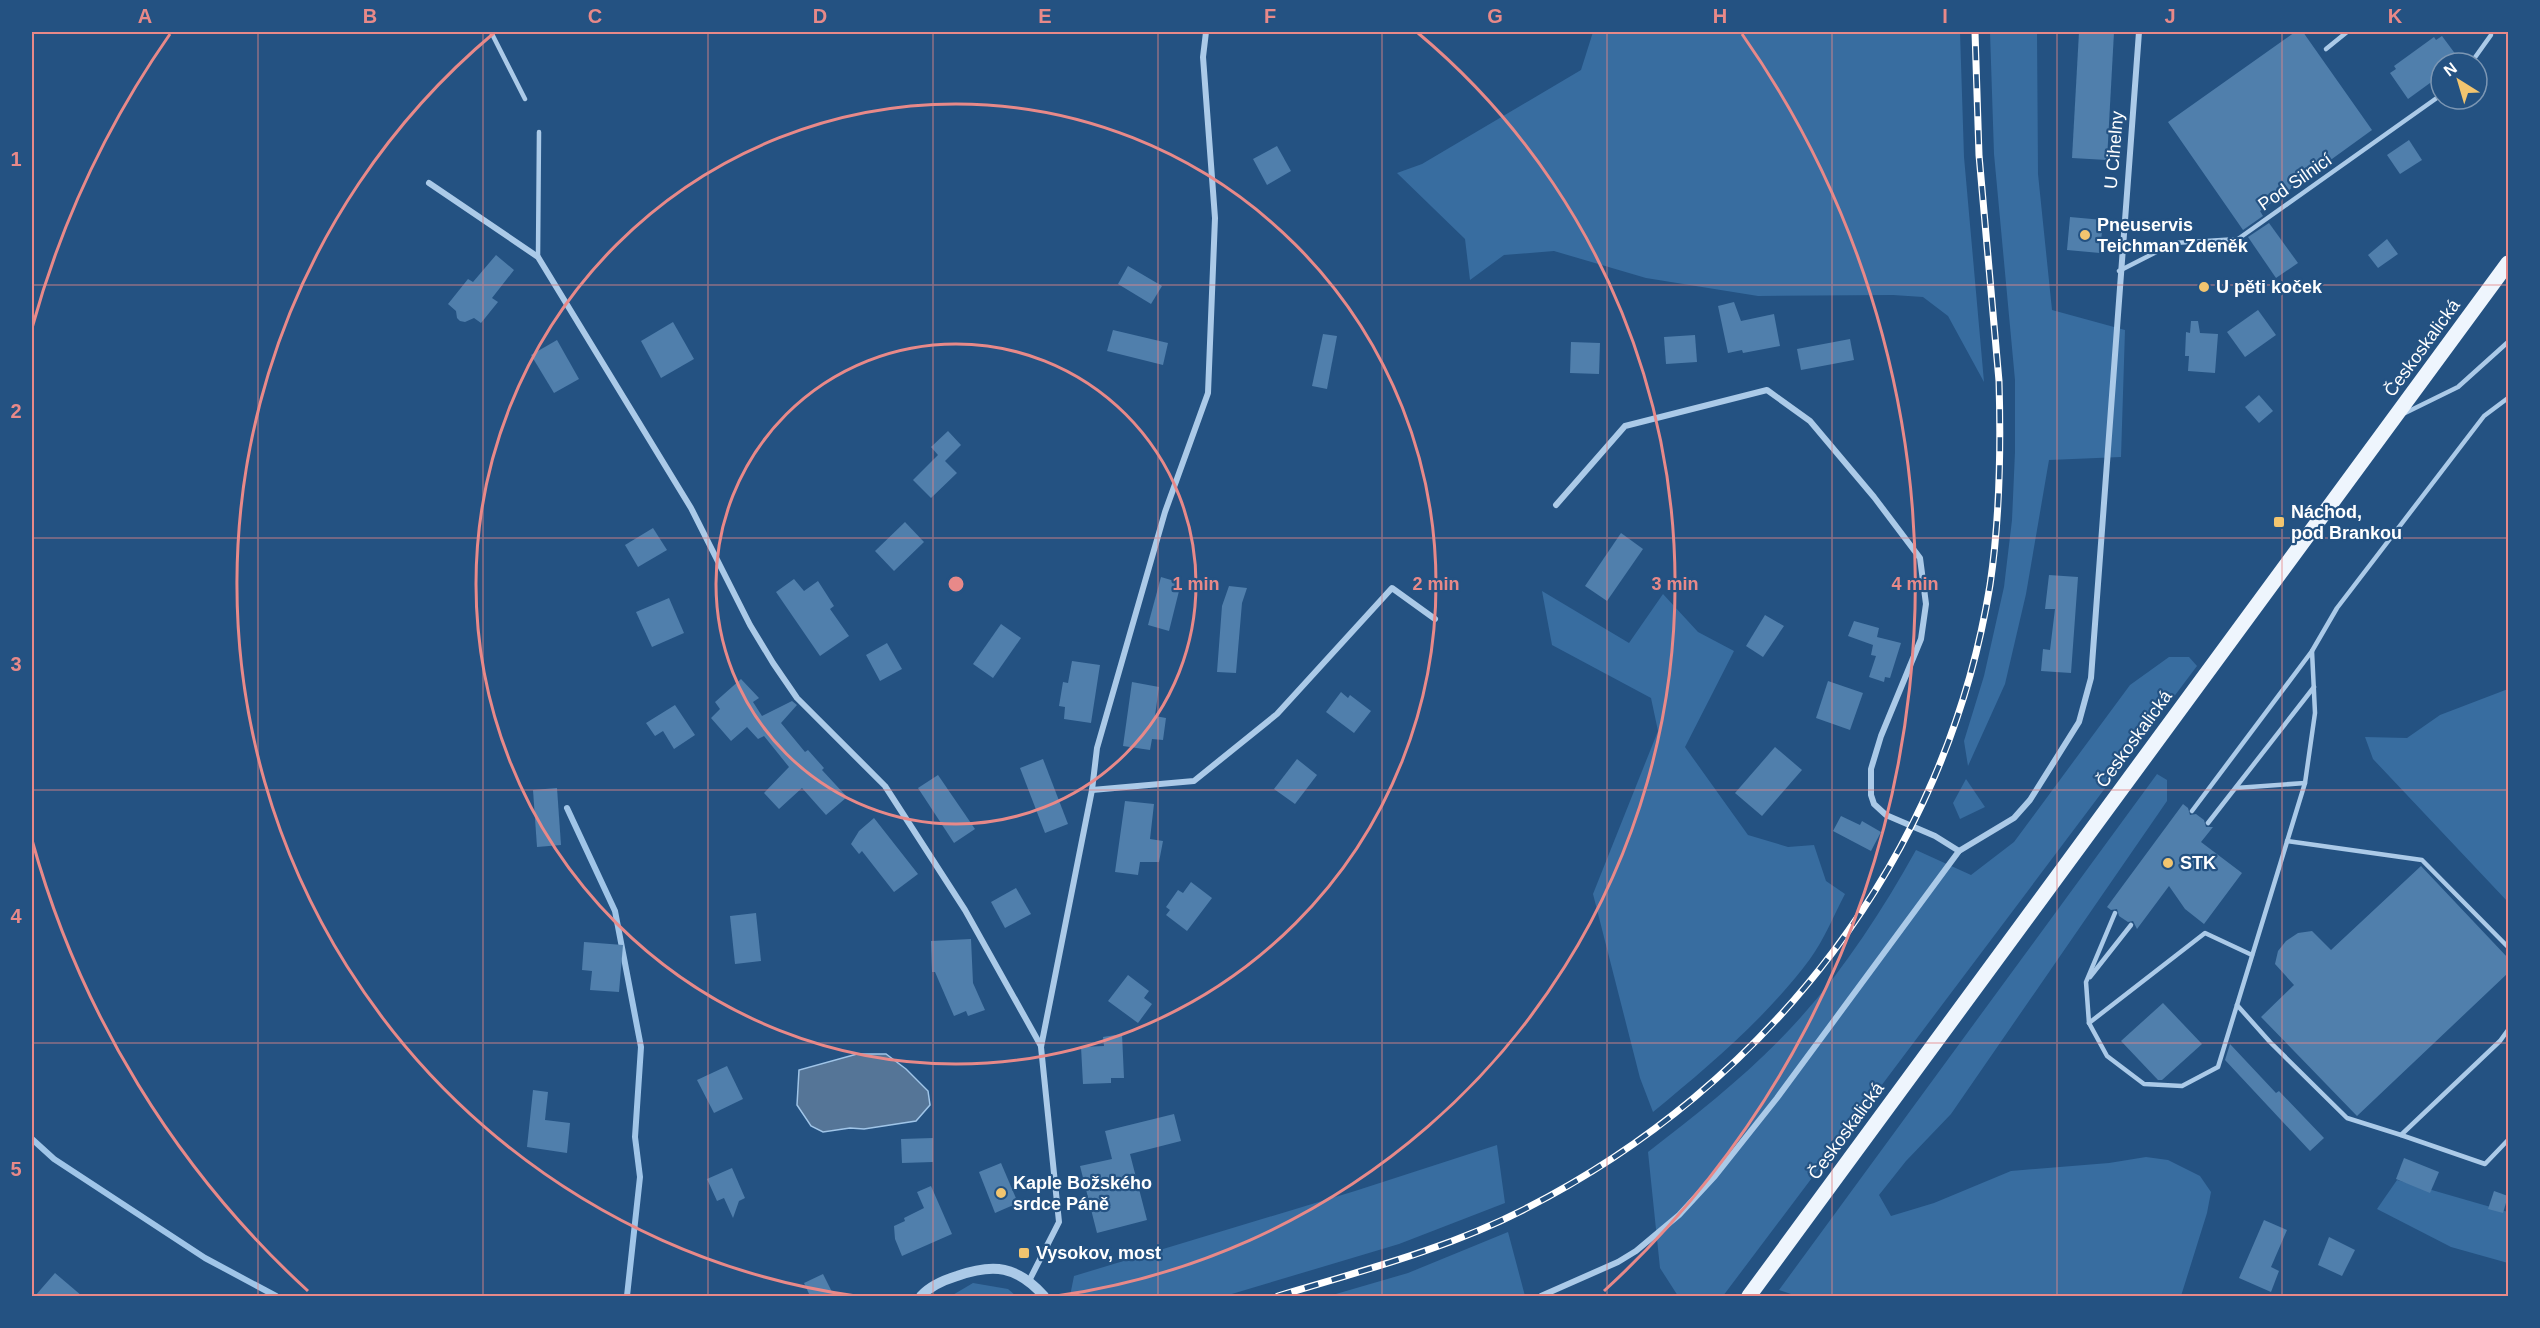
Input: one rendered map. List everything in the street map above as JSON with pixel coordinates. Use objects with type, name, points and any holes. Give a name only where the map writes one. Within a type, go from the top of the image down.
[{"type":"main road","name":"Českoskalická","points":[[1749,1296],[2508,263]]},
{"type":"street","points":[[1029,1281],[1059,1222],[1041,1047],[1092,790],[1097,748],[1165,512],[1208,393],[1215,218],[1203,57],[1206,32]]},
{"type":"street","name":"U Cihelny","points":[[1959,851],[2014,818],[2030,800],[2079,722],[2091,678],[2119,271],[2139,32]]},
{"type":"street","points":[[429,183],[538,257],[692,508],[750,626],[773,663],[797,698],[885,786],[965,910],[1041,1047]]},
{"type":"street","points":[[1541,1296],[1618,1262],[1636,1251],[1679,1215],[1715,1176],[1777,1098],[1959,851],[1935,836],[1886,815],[1874,804],[1871,769],[1881,736],[1921,639],[1926,604],[1920,558],[1874,497],[1810,421],[1767,390],[1624,426],[1556,506]]},
{"type":"street","points":[[1092,790],[1194,781],[1277,714],[1392,588],[1435,619]]},
{"type":"street","points":[[921,1296],[940,1283],[974,1270],[991,1268],[1006,1269],[1029,1281],[1044,1296]]},
{"type":"lane","points":[[491,32],[525,99]]},
{"type":"lane","points":[[2326,49],[2347,32]]},
{"type":"lane","points":[[2480,51],[2491,35]]},
{"type":"lane","name":"Pod Silnicí","points":[[2119,271],[2174,243],[2238,239],[2429,104]]},
{"type":"lane","points":[[538,257],[539,132]]},
{"type":"lane","points":[[2392,421],[2458,387],[2508,342]]},
{"type":"lane","points":[[2192,811],[2313,651],[2337,608],[2484,416],[2508,398]]},
{"type":"lane","points":[[2115,913],[2086,982],[2089,1023],[2107,1056],[2144,1084],[2182,1086],[2218,1067],[2305,783],[2315,712],[2313,651]]},
{"type":"lane","points":[[2208,823],[2314,687]]},
{"type":"lane","points":[[2236,788],[2305,783]]},
{"type":"lane","points":[[2287,841],[2422,860],[2508,947]]},
{"type":"lane","points":[[2086,982],[2131,925]]},
{"type":"lane","points":[[2089,1023],[2205,933],[2252,956]]},
{"type":"lane","points":[[2237,1005],[2270,1042],[2347,1118],[2485,1164],[2508,1140]]},
{"type":"lane","points":[[2401,1135],[2500,1041],[2508,1030]]},
{"type":"shaded area","points":[[1593,32],[1960,32],[1964,157],[1984,382],[1948,316],[1923,297],[1893,295],[1758,296],[1646,278],[1554,251],[1504,255],[1470,280],[1465,239],[1397,173],[1422,164],[1581,70]]},
{"type":"shaded area","points":[[1990,32],[2037,32],[2038,174],[2052,310],[2125,330],[2121,457],[2049,460],[2026,594],[2005,684],[1968,766],[1964,741],[1984,676],[2004,587],[2012,520],[2015,452],[2015,380],[1994,154]]},
{"type":"shaded area","points":[[1542,591],[1629,643],[1663,594],[1698,632],[1734,651],[1685,747],[1748,835],[1788,847],[1814,845],[1826,881],[1845,894],[1815,952],[1775,1001],[1716,1059],[1653,1112],[1640,1078],[1593,894],[1658,731],[1651,698],[1552,645]]},
{"type":"shaded area","points":[[2169,657],[2189,657],[2197,666],[1723,1296],[1678,1296],[1660,1268],[1648,1152],[1739,1078],[1774,1046],[1808,1009],[1859,943],[1916,850],[1971,875],[2014,842],[2130,685]]},
{"type":"shaded area","points":[[2508,689],[2508,902],[2373,759],[2365,737],[2407,738],[2440,715]]},
{"type":"shaded area","points":[[2157,774],[2167,780],[2167,801],[1951,1114],[1906,1161],[1879,1195],[1891,1216],[1934,1203],[2011,1171],[2109,1163],[2146,1157],[2168,1160],[2200,1176],[2211,1192],[2207,1213],[2181,1296],[1797,1296],[1779,1290]]},
{"type":"shaded area","points":[[1966,779],[1985,807],[1960,819],[1953,803]]},
{"type":"shaded area","points":[[857,1054],[886,1054],[906,1069],[928,1091],[930,1105],[916,1121],[864,1129],[850,1128],[823,1132],[811,1126],[797,1105],[799,1070]]},
{"type":"shaded area","points":[[1497,1145],[1505,1203],[1399,1244],[1225,1296],[1070,1296],[1074,1276],[1355,1191]]},
{"type":"shaded area","points":[[2397,1180],[2508,1212],[2508,1263],[2451,1247],[2377,1209]]},
{"type":"shaded area","points":[[1508,1232],[1525,1296],[1329,1296],[1408,1273]]},
{"type":"shaded area","points":[[973,1283],[1008,1289],[1016,1296],[951,1296]]},
{"type":"building","points":[[2079,32],[2114,32],[2107,160],[2072,158]]},
{"type":"building","points":[[2295,32],[2303,32],[2372,130],[2260,211],[2263,216],[2243,230],[2168,122]]},
{"type":"building","points":[[2442,36],[2453,51],[2429,51],[2429,84],[2408,99],[2390,73],[2396,69],[2394,66],[2434,37],[2436,40]]},
{"type":"building","points":[[2409,140],[2422,160],[2400,174],[2387,155]]},
{"type":"building","points":[[1277,146],[1291,171],[1267,185],[1253,159]]},
{"type":"building","name":"Pneuservis Teichman Zdeněk","points":[[2070,217],[2103,220],[2100,253],[2067,250]]},
{"type":"building","points":[[2269,223],[2298,263],[2276,278],[2248,237]]},
{"type":"building","points":[[2387,239],[2398,254],[2378,268],[2368,255]]},
{"type":"building","points":[[496,255],[514,270],[492,298],[498,302],[481,323],[474,318],[465,322],[460,321],[456,311],[448,304],[468,279],[473,282]]},
{"type":"building","points":[[1128,266],[1162,286],[1151,304],[1118,284]]},
{"type":"building","points":[[1734,302],[1741,321],[1774,314],[1780,346],[1743,353],[1742,350],[1728,353],[1718,306]]},
{"type":"building","points":[[2258,310],[2276,335],[2245,357],[2227,332]]},
{"type":"building","points":[[2191,321],[2198,321],[2200,333],[2218,334],[2215,373],[2188,371],[2189,356],[2185,356],[2186,332],[2190,333]]},
{"type":"building","points":[[673,322],[694,359],[661,378],[641,341]]},
{"type":"building","points":[[1113,330],[1168,343],[1163,365],[1107,351]]},
{"type":"building","points":[[1323,334],[1337,336],[1327,389],[1312,386]]},
{"type":"building","points":[[1695,335],[1697,362],[1666,364],[1664,337]]},
{"type":"building","points":[[1850,339],[1854,360],[1801,370],[1797,349]]},
{"type":"building","points":[[557,340],[579,379],[554,393],[531,355]]},
{"type":"building","points":[[1571,342],[1600,343],[1599,374],[1570,373]]},
{"type":"building","points":[[2259,395],[2273,411],[2259,423],[2245,407]]},
{"type":"building","points":[[948,431],[961,445],[945,461],[957,473],[931,498],[913,480],[938,455],[931,447]]},
{"type":"building","points":[[905,522],[924,542],[894,571],[875,551]]},
{"type":"building","points":[[653,528],[667,550],[638,567],[625,545]]},
{"type":"building","points":[[1621,533],[1643,549],[1607,601],[1585,586]]},
{"type":"building","points":[[2049,575],[2078,577],[2071,673],[2041,671],[2043,649],[2050,650],[2055,609],[2045,609]]},
{"type":"building","points":[[1161,577],[1181,583],[1169,631],[1148,625]]},
{"type":"building","points":[[794,579],[804,591],[818,581],[834,606],[830,609],[849,636],[820,656],[776,592]]},
{"type":"building","points":[[1229,586],[1247,588],[1242,603],[1236,673],[1217,672],[1222,606]]},
{"type":"building","points":[[669,598],[684,633],[652,647],[636,612]]},
{"type":"building","points":[[1765,615],[1784,626],[1763,657],[1746,646]]},
{"type":"building","points":[[1854,621],[1879,628],[1877,637],[1901,643],[1890,678],[1885,677],[1884,682],[1869,677],[1876,656],[1871,655],[1873,645],[1848,636]]},
{"type":"building","points":[[1001,624],[1021,638],[993,678],[973,664]]},
{"type":"building","points":[[887,643],[902,669],[880,681],[866,655]]},
{"type":"building","points":[[1072,661],[1100,665],[1091,723],[1064,719],[1065,707],[1059,706],[1063,682],[1068,683]]},
{"type":"building","points":[[741,679],[759,698],[753,702],[762,716],[792,701],[797,705],[781,723],[805,752],[808,750],[824,768],[822,770],[847,797],[826,815],[802,788],[779,809],[764,793],[789,767],[764,736],[758,739],[747,727],[731,741],[711,718],[720,709],[715,702]]},
{"type":"building","points":[[1828,681],[1863,693],[1850,730],[1816,718]]},
{"type":"building","points":[[1132,682],[1159,687],[1155,716],[1166,718],[1163,740],[1152,739],[1150,750],[1123,746]]},
{"type":"building","points":[[1341,692],[1348,698],[1350,695],[1371,711],[1354,733],[1326,712]]},
{"type":"building","points":[[675,705],[695,735],[674,749],[663,731],[655,736],[646,723]]},
{"type":"building","points":[[1775,747],[1802,770],[1762,816],[1735,793]]},
{"type":"building","points":[[1043,759],[1068,824],[1045,833],[1020,768]]},
{"type":"building","points":[[1297,759],[1317,775],[1295,804],[1274,789]]},
{"type":"building","points":[[938,775],[975,829],[954,843],[918,788]]},
{"type":"building","points":[[557,788],[561,845],[537,847],[533,790]]},
{"type":"building","points":[[1125,801],[1154,804],[1150,839],[1163,841],[1159,862],[1140,862],[1138,875],[1115,872]]},
{"type":"building","name":"STK","points":[[2183,804],[2188,808],[2190,815],[2196,814],[2204,820],[2206,827],[2213,827],[2201,842],[2242,873],[2204,924],[2185,909],[2169,886],[2137,929],[2133,921],[2128,922],[2119,916],[2117,909],[2111,910],[2107,907]]},
{"type":"building","points":[[1841,816],[1860,825],[1862,821],[1881,832],[1871,851],[1833,831]]},
{"type":"building","points":[[874,818],[918,874],[894,892],[862,851],[859,854],[851,844],[859,831]]},
{"type":"building","points":[[2421,866],[2508,958],[2508,973],[2357,1116],[2261,1017],[2294,985],[2275,964],[2278,951],[2286,941],[2298,933],[2312,931],[2331,950]]},
{"type":"building","points":[[1191,882],[1212,898],[1187,931],[1166,915],[1170,910],[1166,907],[1178,890],[1183,893]]},
{"type":"building","points":[[1016,888],[1031,914],[1005,928],[991,902]]},
{"type":"building","points":[[756,913],[761,961],[735,964],[730,916]]},
{"type":"building","points":[[971,939],[973,983],[985,1010],[968,1016],[966,1011],[954,1016],[935,972],[932,972],[931,941]]},
{"type":"building","points":[[584,942],[623,945],[619,992],[590,990],[592,971],[582,970]]},
{"type":"building","points":[[1128,975],[1149,991],[1144,998],[1152,1004],[1138,1023],[1108,1001]]},
{"type":"building","points":[[2163,1003],[2202,1044],[2162,1080],[2158,1080],[2121,1041]]},
{"type":"building","points":[[1122,1034],[1124,1078],[1111,1078],[1111,1083],[1083,1084],[1081,1047],[1104,1046],[1103,1037]]},
{"type":"building","points":[[2230,1044],[2276,1093],[2279,1091],[2324,1138],[2310,1151],[2225,1060]]},
{"type":"building","points":[[727,1066],[743,1099],[714,1113],[697,1080]]},
{"type":"building","points":[[533,1090],[548,1092],[545,1120],[570,1123],[567,1153],[527,1147]]},
{"type":"building","points":[[1174,1114],[1181,1141],[1130,1154],[1147,1220],[1097,1233],[1080,1166],[1112,1159],[1105,1131]]},
{"type":"building","points":[[933,1138],[933,1162],[902,1163],[901,1139]]},
{"type":"building","points":[[2404,1158],[2439,1172],[2430,1193],[2396,1179]]},
{"type":"building","name":"Kaple Božského srdce Páně","points":[[1001,1163],[1018,1203],[995,1213],[979,1172]]},
{"type":"building","points":[[732,1168],[745,1198],[739,1201],[733,1218],[724,1198],[717,1201],[707,1179]]},
{"type":"building","points":[[931,1186],[952,1234],[902,1256],[895,1239],[894,1226],[924,1208],[917,1192]]},
{"type":"building","points":[[2494,1191],[2508,1196],[2503,1213],[2488,1209]]},
{"type":"building","points":[[2264,1220],[2287,1230],[2271,1267],[2279,1271],[2271,1292],[2239,1278]]},
{"type":"building","points":[[2329,1237],[2355,1250],[2342,1276],[2318,1265]]},
{"type":"building","points":[[55,1273],[82,1296],[35,1296]]},
{"type":"building","points":[[823,1274],[834,1296],[810,1296],[804,1283]]},
{"type":"waterway","points":[[567,808],[615,911],[641,1047],[635,1137],[640,1177],[627,1296]]},
{"type":"waterway","points":[[32,1139],[54,1159],[205,1258],[276,1296]]},
{"type":"railway","points":[[1278,1296],[1403,1258],[1465,1236],[1525,1209],[1613,1158],[1694,1097],[1768,1029],[1832,952],[1888,869],[1933,780],[1967,685],[1990,585],[1996,534],[1999,483],[1999,381],[1979,155],[1975,32]]},
{"type":"place","name":"Pneuservis Teichman Zdeněk","points":[[2085,235]]},
{"type":"place","name":"U pěti koček","points":[[2204,287]]},
{"type":"place","name":"Náchod, pod Brankou","points":[[2279,522]]},
{"type":"place","name":"STK","points":[[2168,863]]},
{"type":"place","name":"Kaple Božského srdce Páně","points":[[1001,1193]]},
{"type":"place","name":"Vysokov, most","points":[[1024,1253]]}]
